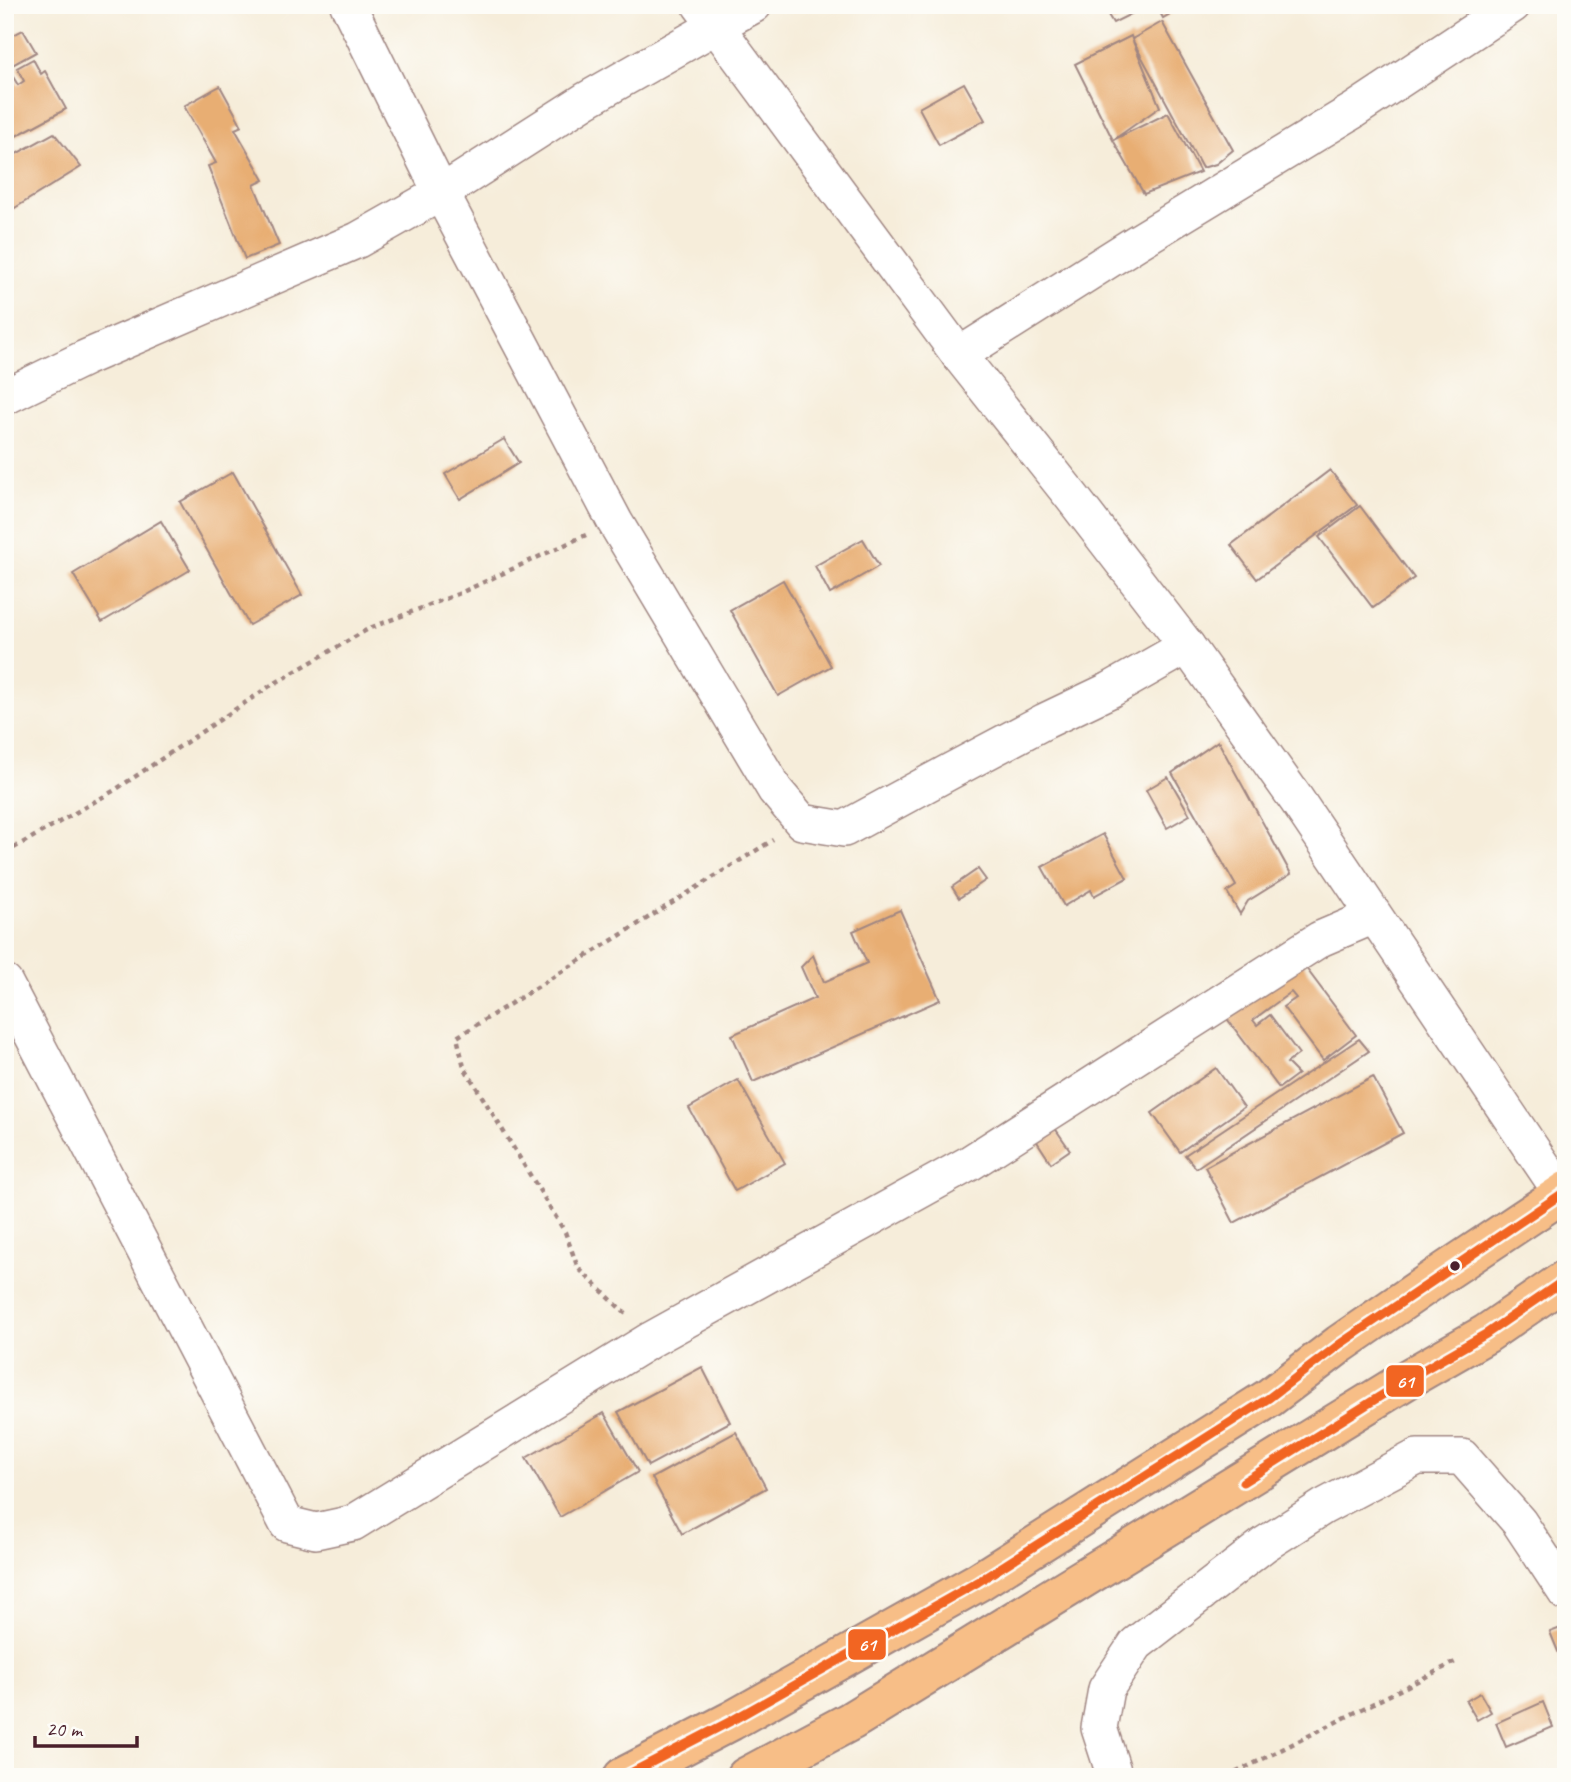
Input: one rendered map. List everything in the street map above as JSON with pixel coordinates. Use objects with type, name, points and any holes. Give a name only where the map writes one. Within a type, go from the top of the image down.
[{"type":"main road","points":[[622,1777],[731,1721],[978,1582],[1269,1398],[1340,1344],[1564,1193]]},
{"type":"main road","points":[[746,1777],[851,1721],[1411,1377],[1486,1334],[1566,1279]]},
{"type":"street","points":[[348,5],[441,193],[615,522],[775,790],[803,822],[845,830],[1045,721],[1110,690],[1187,646]]},
{"type":"street","points":[[5,397],[85,358],[358,240],[441,193],[586,100],[708,15],[754,5]]},
{"type":"street","points":[[959,355],[1353,111],[1513,5]]},
{"type":"street","points":[[708,15],[959,355],[1187,646],[1296,799],[1564,1193]]},
{"type":"street","points":[[5,983],[287,1524],[316,1531],[353,1523],[652,1339],[970,1163],[1320,939],[1374,916]]},
{"type":"street","points":[[1115,1777],[1099,1728],[1106,1689],[1136,1644],[1265,1544],[1323,1507],[1417,1457],[1462,1457],[1519,1522],[1566,1593]]},
{"type":"path","points":[[5,853],[115,790],[270,686],[370,628],[458,594],[615,522]]},
{"type":"path","points":[[652,1339],[578,1268],[565,1232],[464,1067],[457,1037],[803,822]]},
{"type":"path","points":[[1227,1777],[1455,1662]]},
{"type":"building","points":[[1102,5],[1149,5],[1113,23]]},
{"type":"building","points":[[1156,5],[1185,5],[1163,18]]},
{"type":"building","points":[[1162,22],[1233,150],[1216,164],[1202,168],[1132,39]]},
{"type":"building","points":[[23,30],[36,52],[7,68],[5,39]]},
{"type":"building","points":[[1131,36],[1160,107],[1113,140],[1075,64]]},
{"type":"building","points":[[33,59],[41,74],[45,71],[66,109],[5,142],[5,92],[8,90],[5,74],[10,72],[18,85],[24,81],[17,68]]},
{"type":"building","points":[[964,83],[985,120],[939,145],[919,108]]},
{"type":"building","points":[[220,86],[242,126],[235,129],[264,180],[254,185],[279,245],[245,259],[208,166],[216,163],[184,106]]},
{"type":"building","points":[[1168,113],[1200,172],[1144,194],[1113,140]]},
{"type":"building","points":[[54,133],[81,167],[5,214],[5,160]]},
{"type":"building","points":[[504,439],[519,463],[460,499],[445,474]]},
{"type":"building","points":[[1330,470],[1357,505],[1257,579],[1231,545]]},
{"type":"building","points":[[233,472],[302,595],[249,625],[180,502]]},
{"type":"building","points":[[1360,506],[1414,578],[1373,608],[1319,537]]},
{"type":"building","points":[[161,521],[190,570],[102,622],[73,574]]},
{"type":"building","points":[[863,539],[879,566],[830,594],[815,566]]},
{"type":"building","points":[[783,580],[831,666],[778,696],[730,610]]},
{"type":"building","points":[[1218,741],[1291,874],[1248,901],[1240,914],[1227,892],[1236,886],[1172,773]]},
{"type":"building","points":[[1168,777],[1190,815],[1167,828],[1146,790]]},
{"type":"building","points":[[1103,834],[1127,878],[1094,896],[1091,890],[1064,906],[1042,867]]},
{"type":"building","points":[[978,869],[986,880],[959,898],[952,887]]},
{"type":"building","points":[[900,910],[940,1000],[753,1082],[732,1035],[815,998],[801,967],[813,955],[824,982],[867,963],[853,931]]},
{"type":"building","points":[[1297,956],[1356,1035],[1323,1060],[1283,1007],[1296,998],[1291,992],[1253,1020],[1257,1025],[1270,1015],[1299,1054],[1287,1063],[1298,1074],[1279,1088],[1222,1012]]},
{"type":"building","points":[[1359,1039],[1369,1051],[1196,1168],[1185,1155]]},
{"type":"building","points":[[1216,1068],[1244,1107],[1180,1152],[1152,1113]]},
{"type":"building","points":[[1373,1077],[1403,1133],[1234,1223],[1205,1167]]},
{"type":"building","points":[[738,1080],[785,1163],[735,1191],[689,1108]]},
{"type":"building","points":[[1050,1121],[1070,1150],[1051,1163],[1032,1134]]},
{"type":"building","points":[[702,1367],[730,1422],[648,1466],[618,1412]]},
{"type":"building","points":[[604,1413],[638,1472],[560,1517],[526,1458]]},
{"type":"building","points":[[736,1432],[766,1488],[682,1534],[652,1478]]},
{"type":"building","points":[[1566,1626],[1566,1671],[1550,1632]]},
{"type":"building","points":[[1480,1693],[1491,1712],[1477,1720],[1466,1701]]},
{"type":"building","points":[[1543,1702],[1553,1727],[1506,1747],[1496,1723]]},
{"type":"transit line","name":"61","points":[[623,1777],[731,1721],[978,1582],[1269,1398],[1340,1344],[1566,1191]]},
{"type":"transit line","name":"61","points":[[1243,1482],[1411,1377],[1486,1334],[1566,1279]]}]
